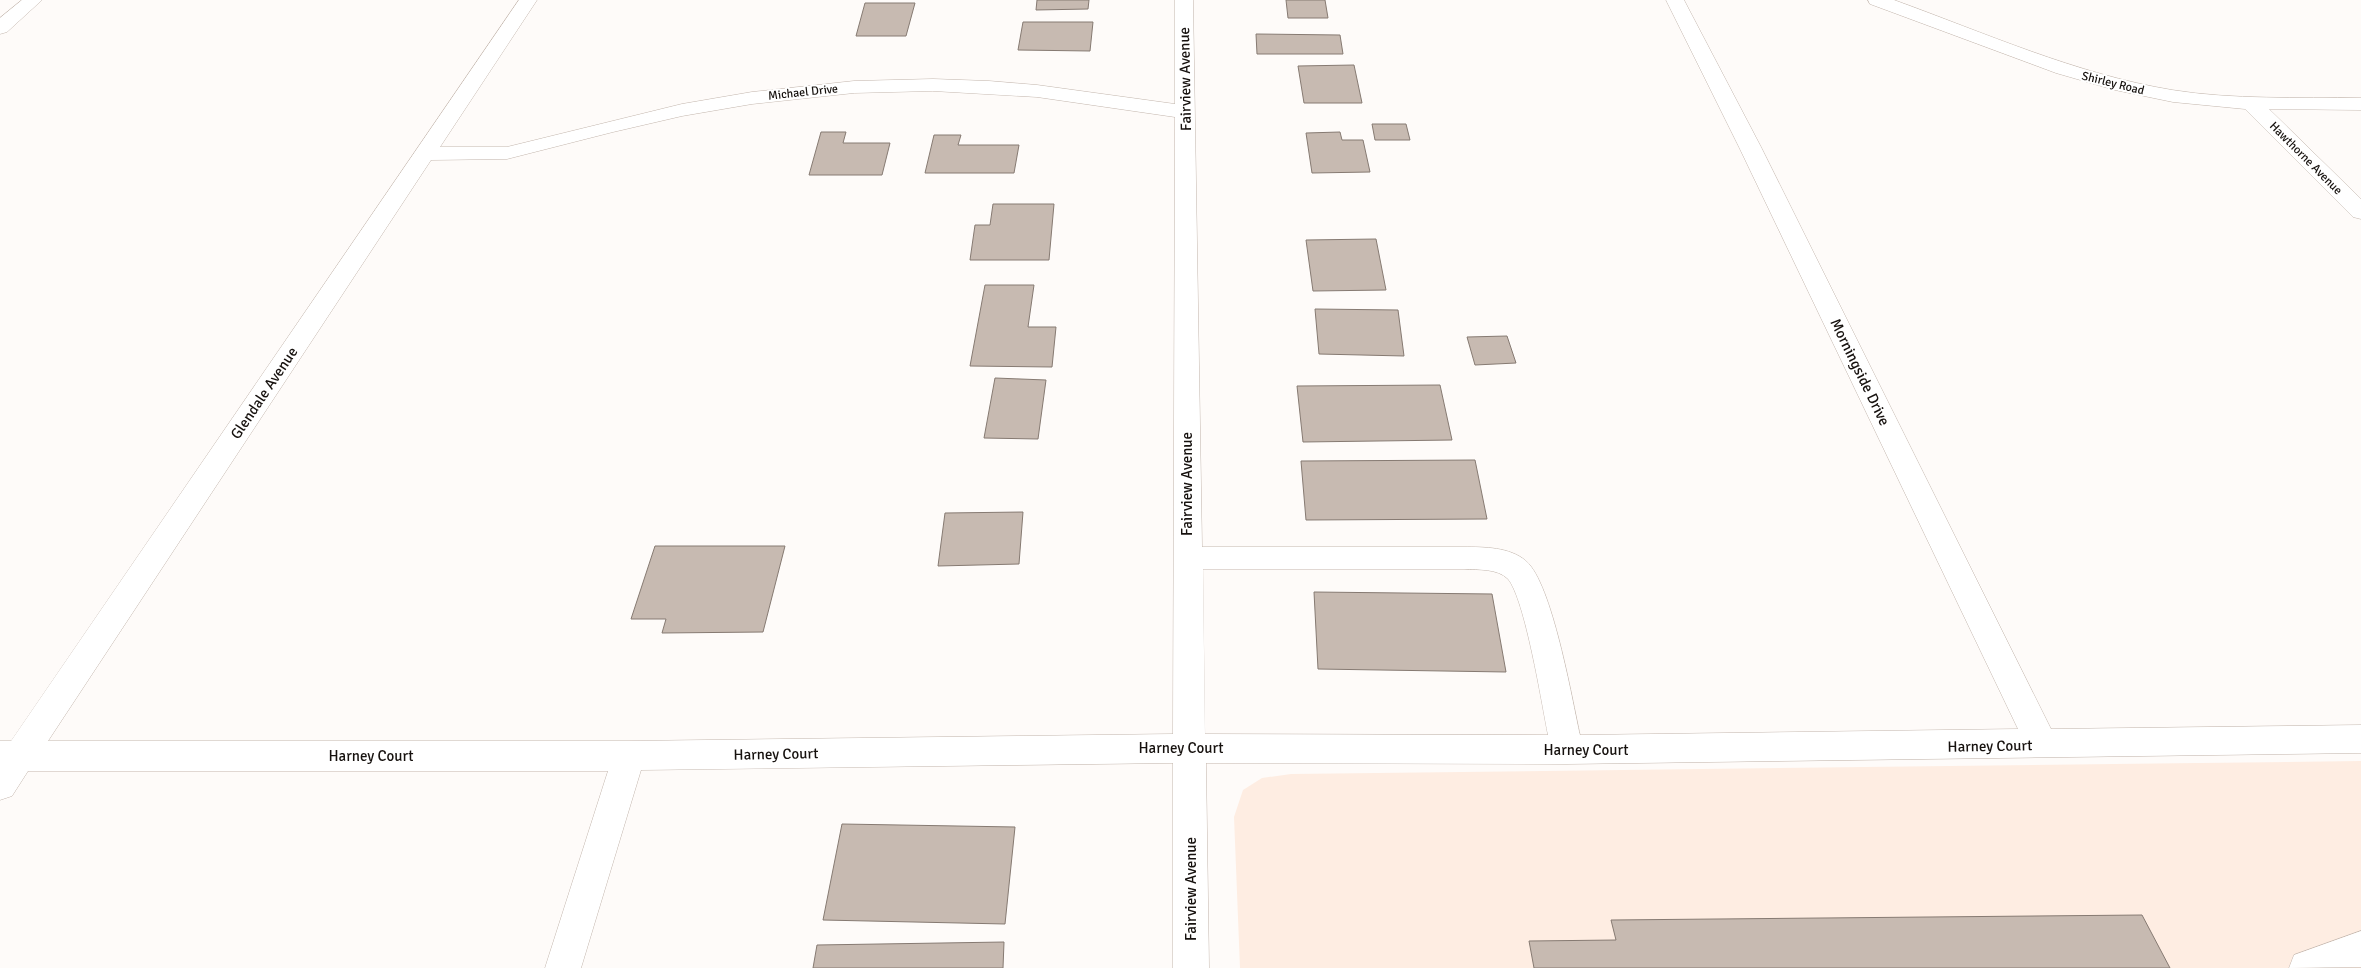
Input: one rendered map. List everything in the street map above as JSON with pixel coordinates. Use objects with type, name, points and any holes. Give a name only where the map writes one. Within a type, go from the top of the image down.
[{"type":"street","points":[[0,28],[33,0]]},
{"type":"street","name":"Glendale Avenue","points":[[0,785],[10,756],[426,154],[528,0]]},
{"type":"street","name":"Fairview Avenue","points":[[1184,0],[1191,748],[1191,968]]},
{"type":"street","name":"Morningside Drive","points":[[1675,0],[1750,147],[2042,745]]},
{"type":"street","name":"Shirley Road","points":[[1877,0],[2100,81],[2172,96],[2251,103],[2361,104]]},
{"type":"street","name":"Michael Drive","points":[[426,154],[507,153],[610,126],[682,110],[752,98],[854,87],[989,86],[1185,112]]},
{"type":"street","name":"Hawthorne Avenue","points":[[2251,103],[2361,212]]},
{"type":"street","points":[[1188,558],[1464,558],[1500,560],[1519,572],[1532,598],[1567,750]]},
{"type":"street","name":"Harney Court","points":[[10,756],[629,756],[1191,748],[1567,750],[2361,740]]},
{"type":"street","points":[[563,968],[629,756]]},
{"type":"street","points":[[2307,968],[2361,949]]},
{"type":"shaded area","points":[[2361,761],[2361,968],[1240,968],[1234,817],[1243,790],[1262,778],[1291,774]]},
{"type":"building","points":[[1037,0],[1089,0],[1088,9],[1036,10]]},
{"type":"building","points":[[1286,0],[1325,0],[1328,18],[1288,18]]},
{"type":"building","points":[[865,3],[915,3],[906,36],[856,36]]},
{"type":"building","points":[[1023,22],[1093,22],[1090,51],[1018,50]]},
{"type":"building","points":[[1256,34],[1340,35],[1343,54],[1257,54]]},
{"type":"building","points":[[1354,65],[1362,103],[1304,103],[1298,66]]},
{"type":"building","points":[[1372,124],[1406,124],[1410,140],[1375,140]]},
{"type":"building","points":[[821,132],[846,132],[843,143],[890,143],[882,175],[809,175]]},
{"type":"building","points":[[1340,132],[1342,140],[1363,140],[1370,172],[1312,173],[1306,133]]},
{"type":"building","points":[[934,135],[961,135],[958,145],[1019,145],[1014,173],[925,173]]},
{"type":"building","points":[[993,204],[1054,204],[1049,260],[970,260],[975,225],[990,225]]},
{"type":"building","points":[[1376,239],[1386,290],[1313,291],[1306,240]]},
{"type":"building","points":[[985,285],[1034,285],[1028,327],[1056,327],[1052,367],[970,366]]},
{"type":"building","points":[[1315,309],[1398,310],[1404,356],[1319,354]]},
{"type":"building","points":[[1507,336],[1516,363],[1475,365],[1467,337]]},
{"type":"building","points":[[995,378],[1046,380],[1038,439],[984,438]]},
{"type":"building","points":[[1440,385],[1452,440],[1303,442],[1297,386]]},
{"type":"building","points":[[1475,460],[1487,519],[1306,520],[1301,461]]},
{"type":"building","points":[[1023,512],[1019,564],[938,566],[945,513]]},
{"type":"building","points":[[655,546],[785,546],[763,632],[662,633],[666,619],[631,619]]},
{"type":"building","points":[[1314,592],[1492,594],[1506,672],[1318,669]]},
{"type":"building","points":[[842,824],[1015,827],[1005,924],[823,920]]},
{"type":"building","points":[[2142,915],[2170,968],[1534,968],[1529,941],[1616,940],[1611,920]]},
{"type":"building","points":[[1004,942],[1003,968],[813,968],[817,945]]}]
